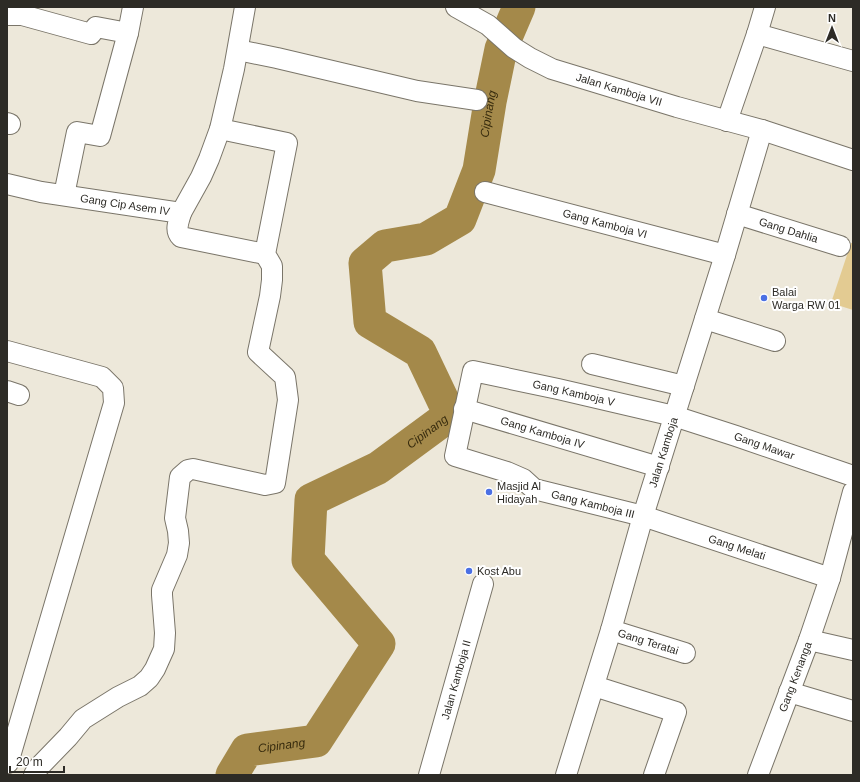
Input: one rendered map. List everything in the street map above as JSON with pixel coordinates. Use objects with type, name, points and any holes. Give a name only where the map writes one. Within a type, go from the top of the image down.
[{"type":"street","points":[[64,195],[77,132],[100,136],[128,33],[133,7]]},
{"type":"street","points":[[181,212],[209,160],[220,129],[238,50],[245,7]]},
{"type":"street","name":"Jalan Kamboja VII","points":[[456,7],[488,25],[514,48],[552,69],[670,105],[762,130],[853,160]]},
{"type":"street","points":[[727,121],[765,7]]},
{"type":"street","points":[[7,15],[38,13],[91,34],[96,27],[128,33]]},
{"type":"street","points":[[757,34],[853,62]]},
{"type":"street","points":[[238,50],[417,91],[477,100]]},
{"type":"street","points":[[34,775],[38,768],[83,719],[118,697],[140,686],[149,678],[155,669],[164,649],[165,633],[162,595],[164,584],[177,555],[179,543],[178,531],[174,518],[180,477],[188,470],[192,469],[265,485],[275,483],[288,400],[285,377],[258,352],[272,280],[272,266],[265,254],[287,143],[220,129]]},
{"type":"street","name":"Jalan Kamboja","points":[[566,775],[611,630],[643,516],[725,255],[762,130]]},
{"type":"street","name":"Gang Cip Asem IV","points":[[7,184],[41,192],[181,212],[178,228],[178,235],[181,237],[265,254]]},
{"type":"street","name":"Gang Kamboja VI","points":[[485,192],[725,255]]},
{"type":"street","name":"Gang Dahlia","points":[[737,214],[840,246]]},
{"type":"street","points":[[705,319],[775,340]]},
{"type":"street","points":[[7,351],[102,377],[113,388],[114,404],[8,762]]},
{"type":"street","points":[[592,364],[684,386]]},
{"type":"street","name":"Gang Kamboja V","points":[[464,410],[473,371],[674,416]]},
{"type":"street","name":"Gang Kamboja IV","points":[[464,410],[659,467]]},
{"type":"street","name":"Gang Kamboja III","points":[[464,410],[455,456],[507,472],[523,479],[534,489],[643,516]]},
{"type":"street","name":"Gang Mawar","points":[[674,416],[853,476]]},
{"type":"street","points":[[830,578],[853,492]]},
{"type":"street","name":"Gang Melati","points":[[643,516],[830,578]]},
{"type":"street","name":"Gang Kenanga","points":[[758,775],[830,578]]},
{"type":"street","name":"Jalan Kamboja II","points":[[429,775],[482,584]]},
{"type":"street","name":"Gang Teratai","points":[[611,630],[685,653]]},
{"type":"street","points":[[808,640],[853,650]]},
{"type":"street","points":[[594,686],[676,712],[654,775]]},
{"type":"street","points":[[789,692],[853,711]]},
{"type":"shaded area","points":[[851,243],[853,243],[853,310],[831,303]]},
{"type":"waterway","name":"Cipinang","points":[[232,775],[247,750],[316,741],[379,644],[308,560],[311,500],[378,468],[450,415],[420,352],[370,322],[365,263],[385,246],[426,239],[460,219],[479,170],[490,102],[501,49],[519,7]]},
{"type":"place","name":"Balai Warga RW 01","points":[[764,298]]},
{"type":"place","name":"Masjid Al Hidayah","points":[[489,492]]},
{"type":"place","name":"Kost Abu","points":[[469,571]]}]
